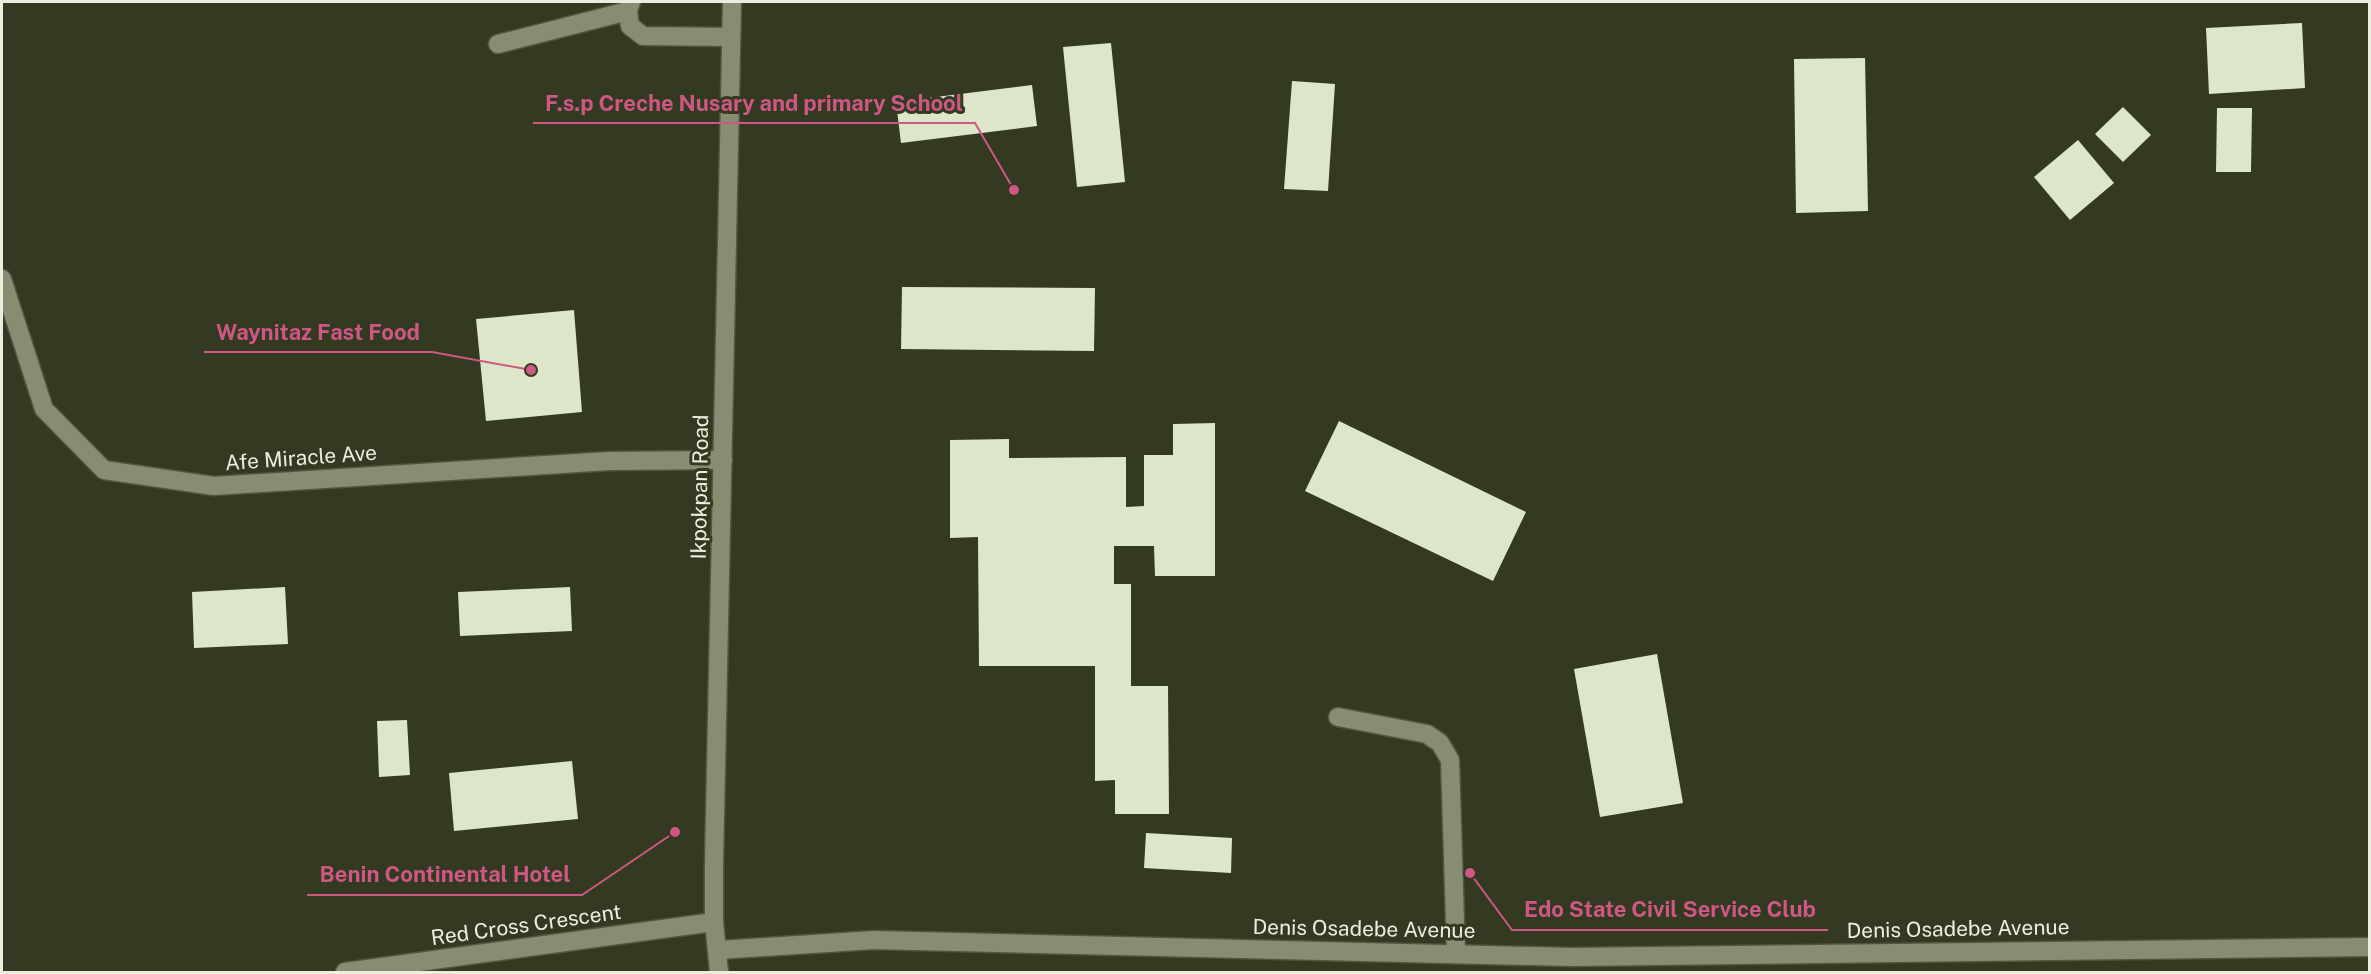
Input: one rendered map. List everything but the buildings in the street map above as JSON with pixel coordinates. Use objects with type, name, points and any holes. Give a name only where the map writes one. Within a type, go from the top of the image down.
[{"type":"street","name":"Ikpokpan Road","points":[[719,972],[719,950],[714,922],[732,2]]},
{"type":"street","points":[[498,44],[629,6],[630,26],[643,36],[731,37]]},
{"type":"street","name":"Afe Miracle Ave","points":[[2,279],[44,409],[104,470],[214,486],[609,461],[723,460]]},
{"type":"street","points":[[1338,717],[1427,734],[1440,743],[1450,759],[1456,954]]},
{"type":"street","name":"Red Cross Crescent","points":[[345,972],[714,922]]},
{"type":"street","name":"Denis Osadebe Avenue","points":[[719,950],[874,940],[1456,954],[1572,965],[2370,947]]},
{"type":"place","name":"F.s.p Creche Nusary and primary School","points":[[1014,190]]},
{"type":"place","name":"Waynitaz Fast Food","points":[[531,370]]},
{"type":"place","name":"Benin Continental Hotel","points":[[675,832]]},
{"type":"place","name":"Edo State Civil Service Club","points":[[1470,873]]}]
